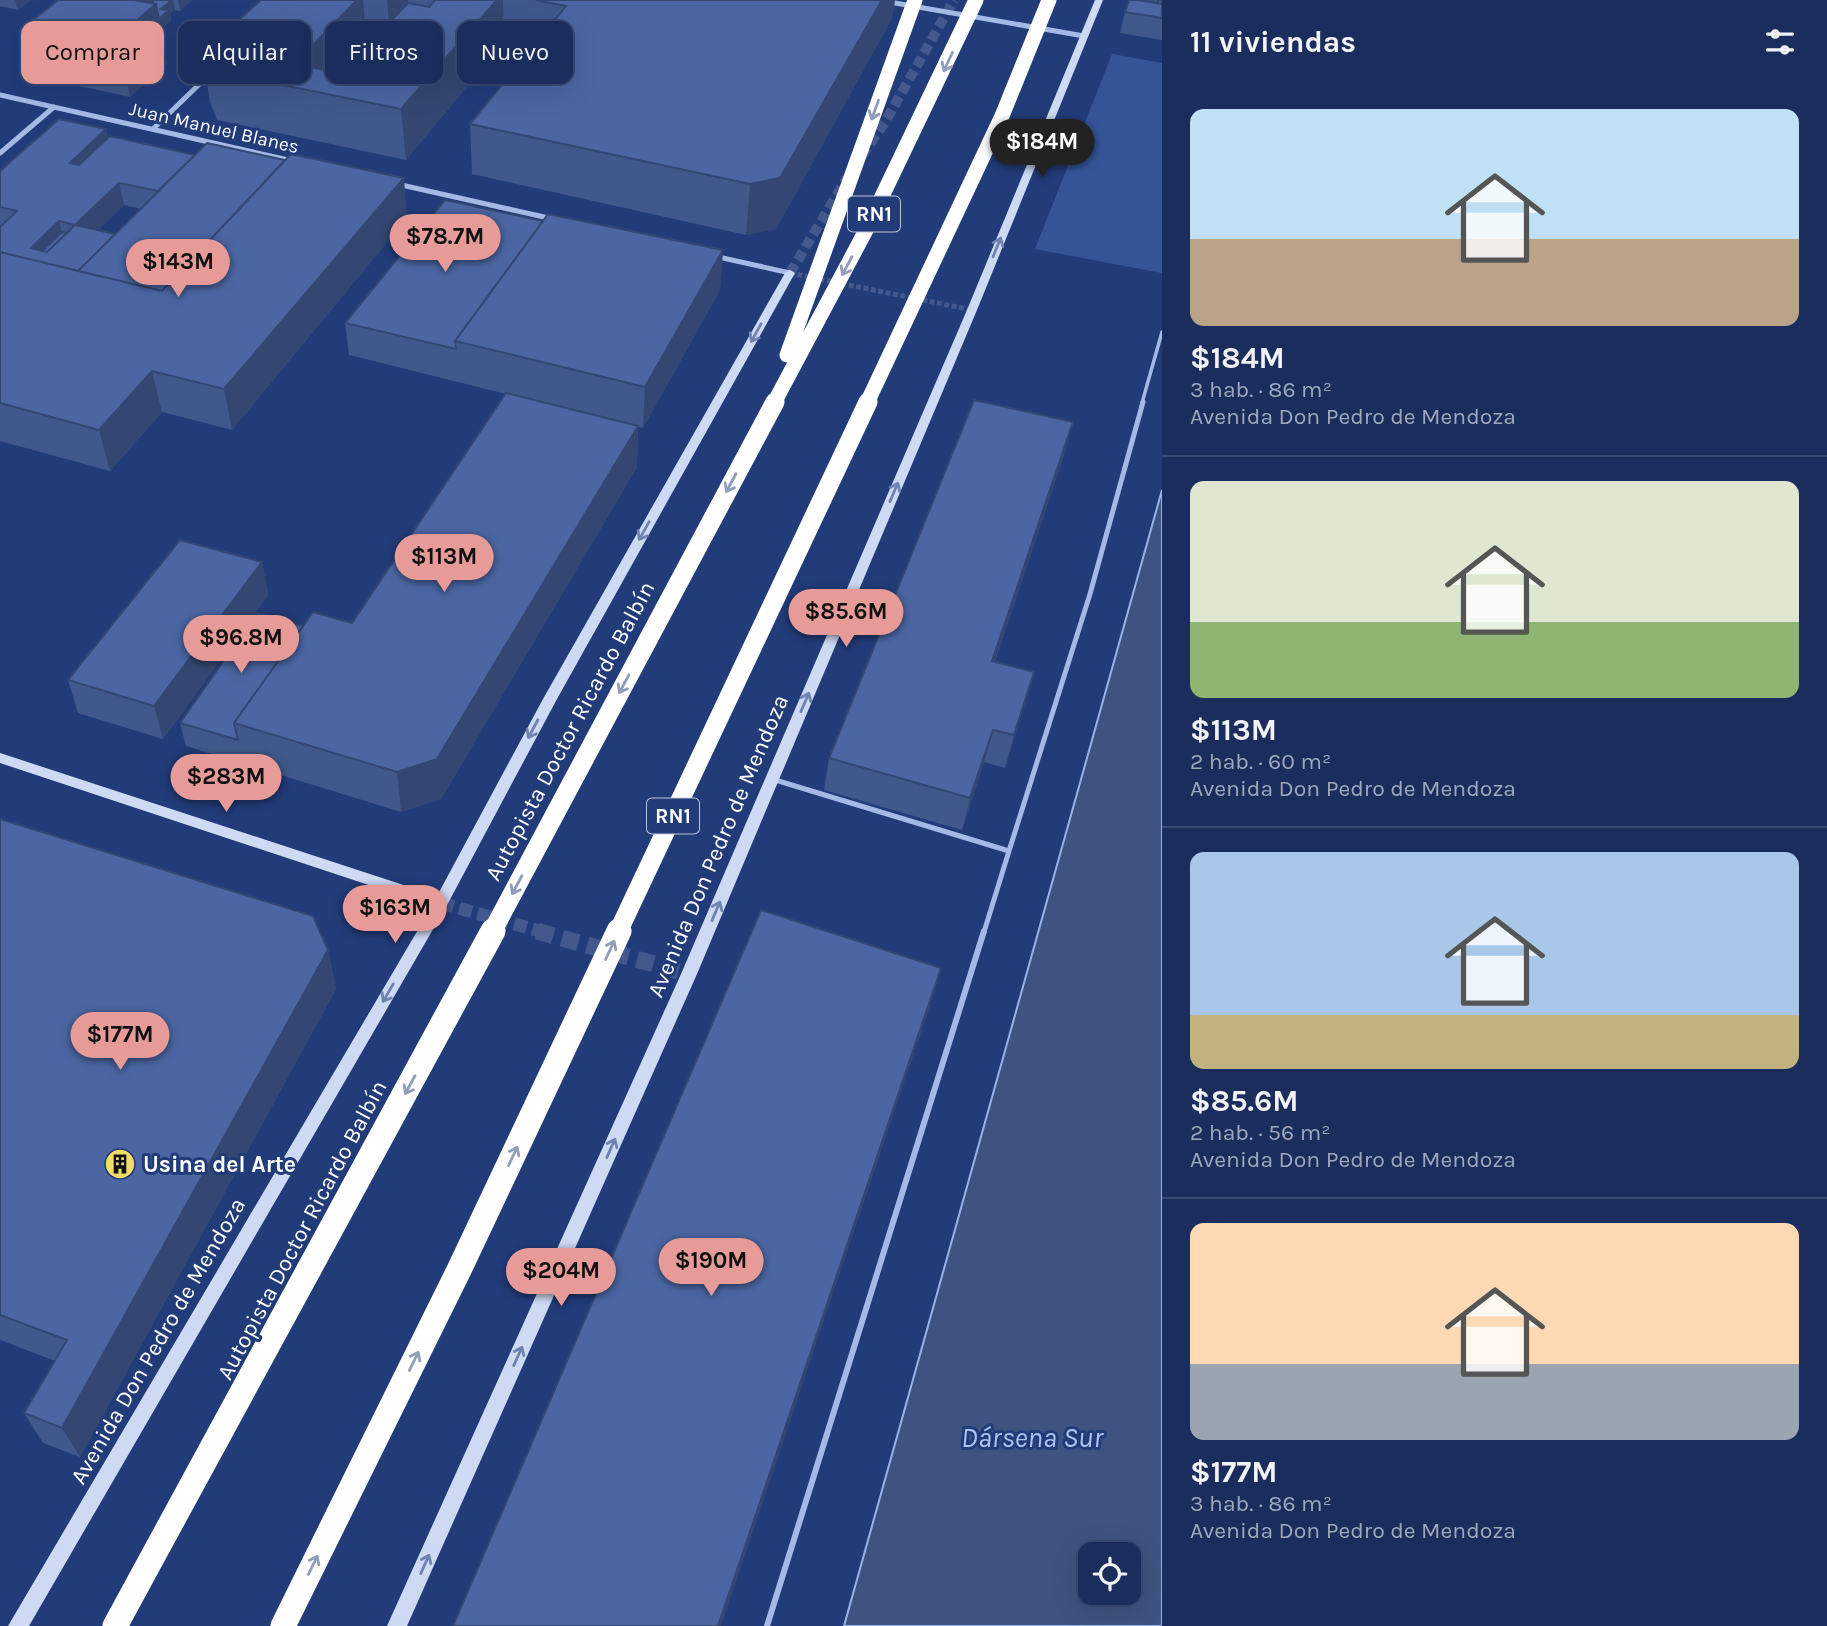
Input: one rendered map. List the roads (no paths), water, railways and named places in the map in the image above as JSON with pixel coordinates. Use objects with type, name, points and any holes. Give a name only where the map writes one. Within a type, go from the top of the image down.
[{"type":"highway","points":[[763,423],[915,0]]},
{"type":"highway","name":"Autopista Doctor Ricardo Balbín","points":[[115,1626],[380,1143],[865,232],[976,0]]},
{"type":"highway","name":"RN1","points":[[283,1626],[471,1245],[979,165],[1049,0]]},
{"type":"main road","name":"Avenida Don Pedro de Mendoza","points":[[397,1626],[689,974],[972,310],[1100,0]]},
{"type":"main road","name":"Avenida Don Pedro de Mendoza","points":[[18,1626],[441,903],[550,699],[790,273]]},
{"type":"main road","points":[[0,758],[441,903]]},
{"type":"street","points":[[878,0],[1084,36]]},
{"type":"street","points":[[153,129],[199,84]]},
{"type":"street","name":"Juan Manuel Blanes","points":[[0,95],[302,163]]},
{"type":"street","points":[[0,153],[54,107]]},
{"type":"street","points":[[383,181],[559,221]]},
{"type":"street","points":[[708,255],[790,273]]},
{"type":"lane","points":[[767,1626],[1090,594],[1162,332]]},
{"type":"lane","points":[[772,779],[1009,850]]},
{"type":"water","name":"Dársena Sur","points":[[1162,490],[1162,1626],[844,1626]]},
{"type":"tunnel","points":[[862,156],[885,122],[954,0]]},
{"type":"tunnel","points":[[790,273],[847,178]]},
{"type":"tunnel","points":[[790,273],[972,310]]},
{"type":"tunnel","points":[[441,903],[543,932]]},
{"type":"tunnel","points":[[537,931],[689,974]]},
{"type":"place","name":"Usina del Arte","points":[[120,1164]]}]
